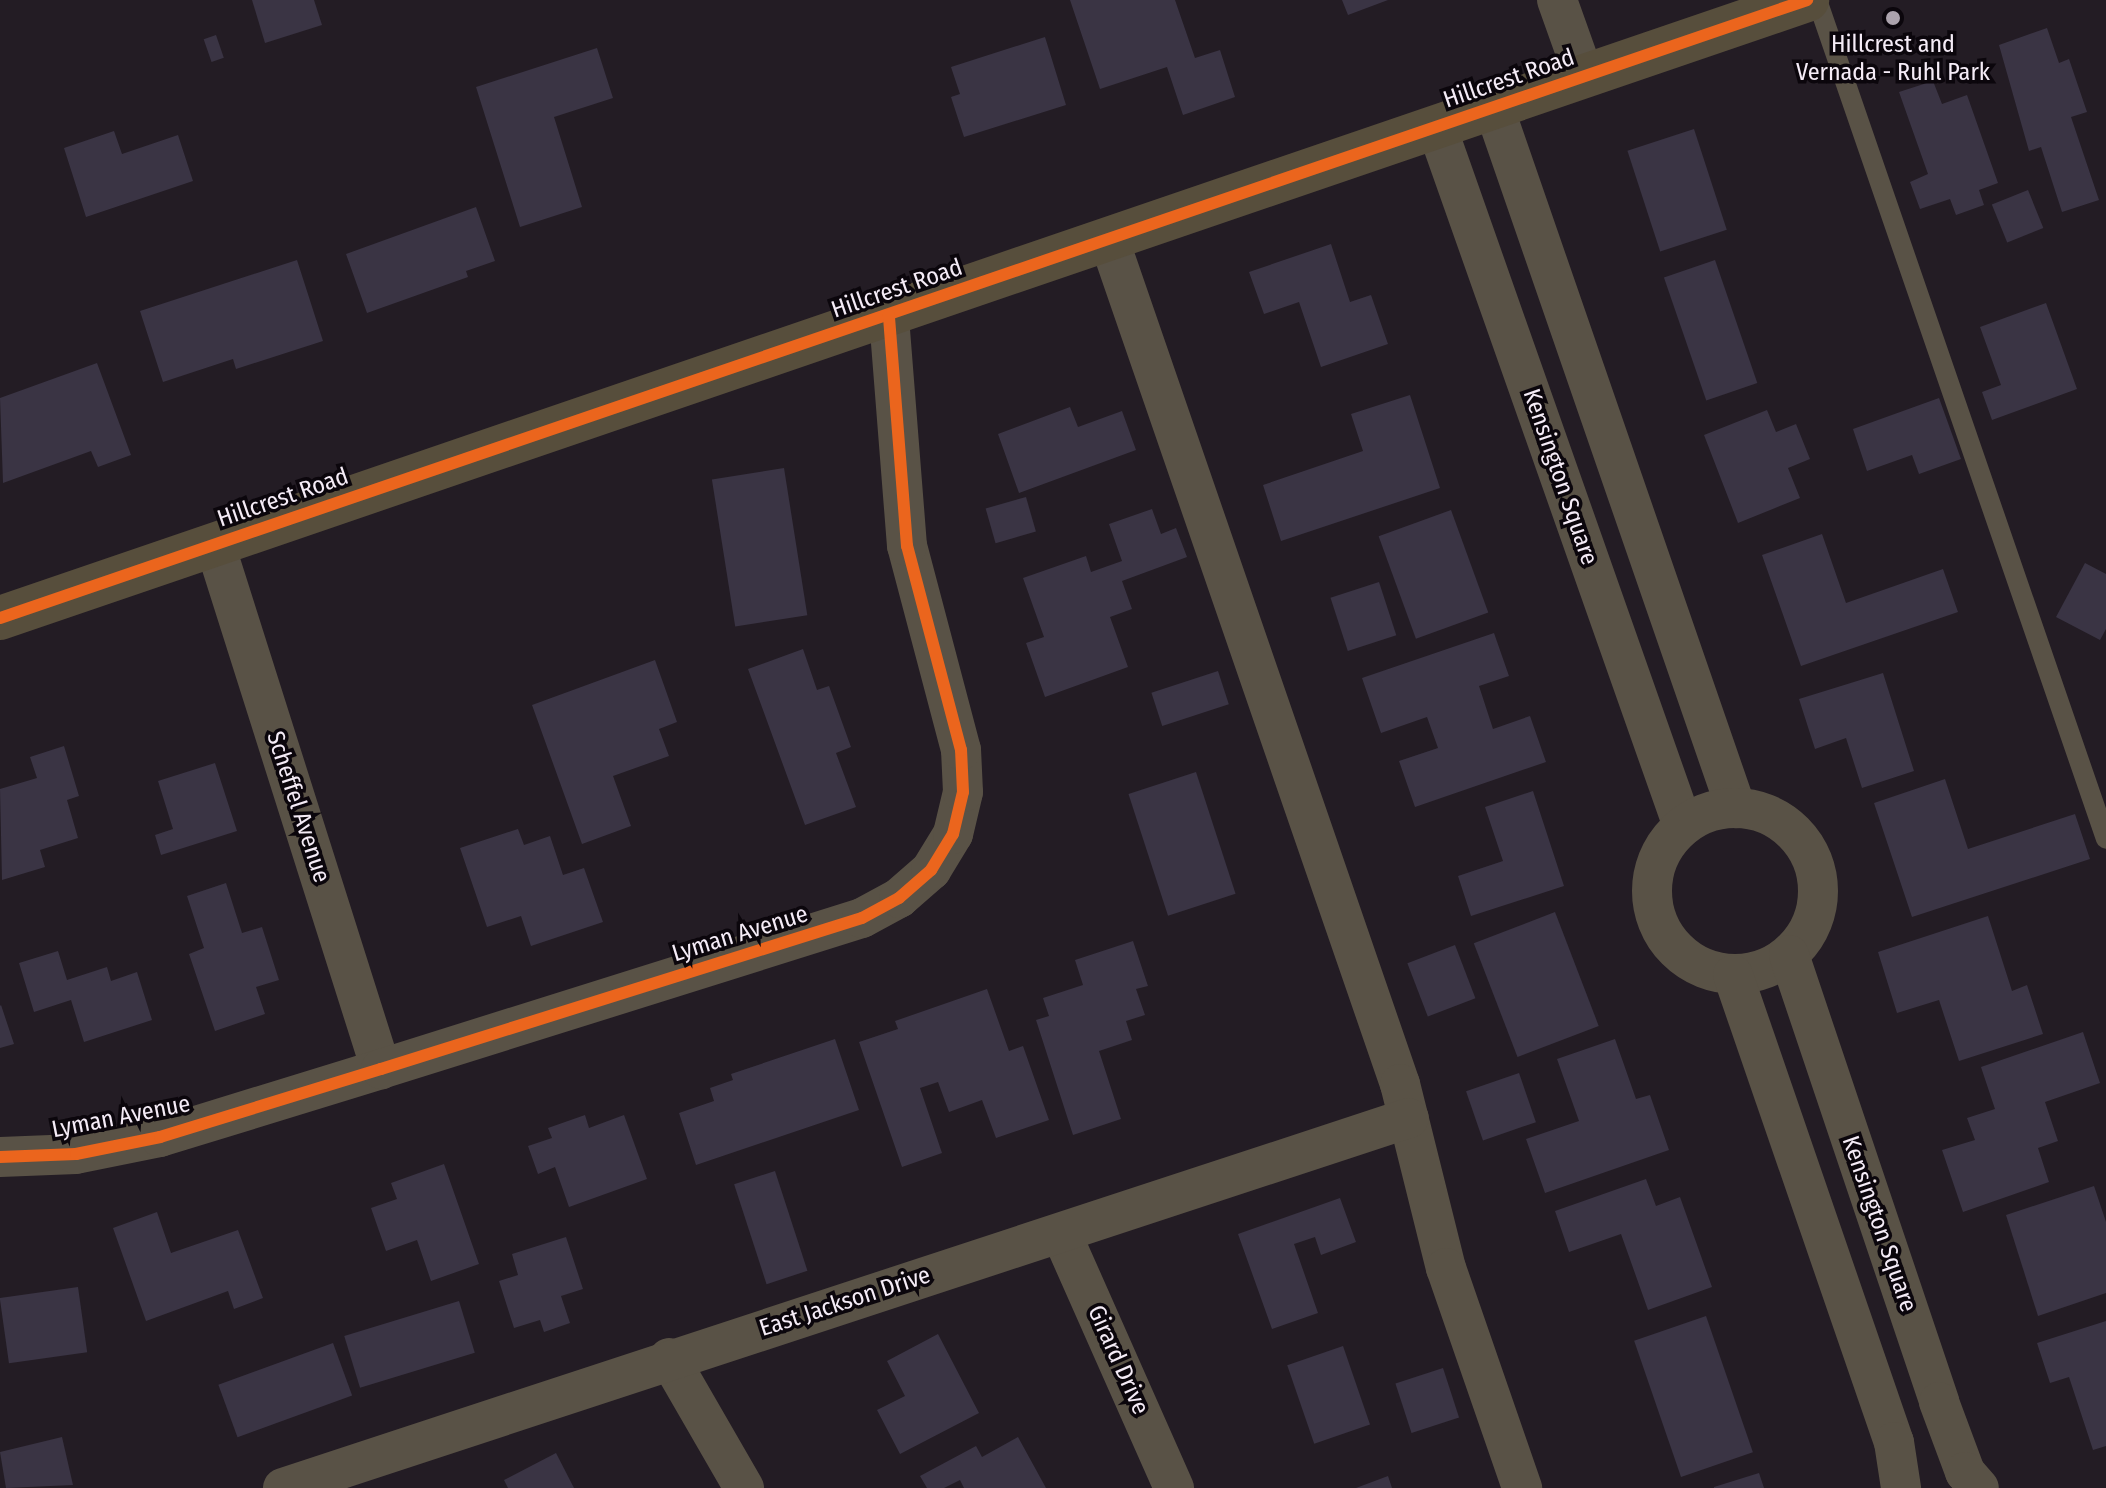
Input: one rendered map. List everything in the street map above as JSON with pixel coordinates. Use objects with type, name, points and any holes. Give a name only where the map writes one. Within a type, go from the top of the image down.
[{"type":"street","points":[[1557,0],[1584,76]]},
{"type":"street","name":"Hillcrest Road","points":[[0,618],[1807,0]]},
{"type":"street","points":[[1494,108],[1736,808]]},
{"type":"street","name":"Kensington Square","points":[[1437,128],[1683,826]]},
{"type":"street","points":[[1109,240],[1409,1118],[1446,1268],[1522,1488]]},
{"type":"street","name":"Lyman Avenue","points":[[0,1157],[76,1154],[160,1137],[381,1069],[862,918],[899,898],[931,870],[953,834],[963,792],[961,750],[907,546],[889,315]]},
{"type":"street","name":"Scheffel Avenue","points":[[215,545],[381,1069]]},
{"type":"street","points":[[1736,808],[1775,818],[1805,845],[1814,863],[1818,903],[1803,941],[1789,955],[1772,966],[1733,975],[1694,964],[1665,936],[1656,918],[1652,888],[1658,858],[1683,826],[1717,809],[1736,808]]},
{"type":"street","name":"Kensington Square","points":[[1789,955],[1939,1402],[1965,1472],[1979,1488]]},
{"type":"street","points":[[1733,975],[1894,1442],[1901,1488]]},
{"type":"street","name":"East Jackson Drive","points":[[283,1488],[669,1358],[1409,1118]]},
{"type":"street","name":"Girard Drive","points":[[1061,1233],[1174,1488]]},
{"type":"street","points":[[669,1358],[744,1488]]},
{"type":"lane","points":[[1817,0],[2106,839]]},
{"type":"building","points":[[252,0],[314,0],[322,25],[265,43]]},
{"type":"building","points":[[1070,0],[1175,0],[1195,58],[1220,50],[1235,97],[1183,115],[1167,67],[1100,89]]},
{"type":"building","points":[[1342,0],[1388,0],[1348,15]]},
{"type":"building","points":[[2047,28],[2059,63],[2069,59],[2087,112],[2071,117],[2099,200],[2062,212],[2041,147],[2029,151],[1999,45]]},
{"type":"building","points":[[216,35],[224,58],[212,62],[204,39]]},
{"type":"building","points":[[1045,37],[1066,105],[964,137],[951,97],[960,94],[951,67]]},
{"type":"building","points":[[597,48],[613,98],[554,117],[582,207],[520,227],[476,87]]},
{"type":"building","points":[[1933,81],[1942,104],[1967,95],[1998,183],[1979,190],[1984,205],[1956,215],[1950,199],[1920,209],[1910,182],[1928,174],[1899,92]]},
{"type":"building","points":[[1694,129],[1727,230],[1660,251],[1627,151]]},
{"type":"building","points":[[114,131],[122,154],[178,135],[193,181],[86,217],[64,148]]},
{"type":"building","points":[[2028,190],[2043,228],[2007,243],[1992,205]]},
{"type":"building","points":[[476,207],[495,261],[466,271],[468,277],[367,313],[346,254]]},
{"type":"building","points":[[1331,244],[1350,302],[1371,295],[1388,344],[1321,367],[1299,302],[1264,314],[1249,272]]},
{"type":"building","points":[[297,260],[323,341],[236,369],[233,359],[163,382],[140,311]]},
{"type":"building","points":[[1715,260],[1757,383],[1706,400],[1664,278]]},
{"type":"building","points":[[2046,303],[2077,389],[1992,420],[1982,392],[2001,385],[1980,327]]},
{"type":"building","points":[[97,363],[131,455],[98,467],[91,451],[3,483],[0,398]]},
{"type":"building","points":[[1410,395],[1440,488],[1281,541],[1263,485],[1363,451],[1351,414]]},
{"type":"building","points":[[1939,398],[1961,459],[1919,474],[1912,455],[1867,471],[1853,429]]},
{"type":"building","points":[[1070,407],[1078,427],[1122,411],[1136,450],[1019,493],[998,434]]},
{"type":"building","points":[[1767,410],[1776,432],[1796,424],[1810,459],[1788,468],[1800,498],[1738,523],[1704,435]]},
{"type":"building","points":[[784,468],[807,615],[735,627],[712,479]]},
{"type":"building","points":[[1026,497],[1036,532],[996,543],[986,509]]},
{"type":"building","points":[[1152,509],[1161,534],[1176,528],[1187,557],[1122,581],[1132,609],[1110,617],[1128,667],[1045,697],[1026,643],[1044,637],[1023,578],[1086,556],[1091,572],[1122,561],[1109,524]]},
{"type":"building","points":[[1451,510],[1488,612],[1416,639],[1379,536]]},
{"type":"building","points":[[1822,534],[1846,603],[1943,569],[1958,612],[1801,666],[1762,555]]},
{"type":"building","points":[[2085,563],[2106,574],[2106,629],[2100,640],[2056,617]]},
{"type":"building","points":[[1379,582],[1396,635],[1348,651],[1330,598]]},
{"type":"building","points":[[1494,633],[1509,676],[1479,686],[1493,729],[1530,716],[1546,762],[1415,807],[1399,761],[1438,748],[1427,717],[1381,733],[1362,678]]},
{"type":"building","points":[[803,649],[817,690],[829,686],[851,747],[836,753],[856,807],[805,825],[748,669]]},
{"type":"building","points":[[655,660],[677,722],[659,729],[669,756],[613,776],[631,826],[582,844],[532,705]]},
{"type":"building","points":[[1218,671],[1229,704],[1162,726],[1151,693]]},
{"type":"building","points":[[1883,673],[1914,771],[1862,788],[1846,738],[1815,749],[1799,699]]},
{"type":"building","points":[[64,746],[79,796],[67,800],[78,838],[40,850],[45,867],[2,880],[0,789],[37,778],[30,757]]},
{"type":"building","points":[[215,763],[237,831],[161,855],[155,835],[173,829],[158,781]]},
{"type":"building","points":[[1196,772],[1236,894],[1168,916],[1128,794]]},
{"type":"building","points":[[1945,779],[1968,849],[2075,814],[2090,859],[1912,917],[1874,803]]},
{"type":"building","points":[[1533,791],[1564,886],[1471,916],[1458,876],[1503,861],[1485,807]]},
{"type":"building","points":[[518,829],[524,845],[550,836],[563,875],[584,868],[603,922],[531,946],[521,916],[487,927],[460,848]]},
{"type":"building","points":[[226,883],[242,933],[262,927],[279,980],[256,987],[265,1014],[215,1031],[189,954],[204,948],[187,896]]},
{"type":"building","points":[[1555,912],[1599,1026],[1517,1057],[1474,943]]},
{"type":"building","points":[[1988,916],[2012,991],[2027,985],[2043,1034],[1959,1061],[1939,1000],[1897,1013],[1878,952]]},
{"type":"building","points":[[1133,941],[1148,986],[1136,989],[1145,1015],[1126,1021],[1132,1040],[1099,1051],[1121,1119],[1073,1135],[1036,1020],[1049,1016],[1043,998],[1083,985],[1075,960]]},
{"type":"building","points":[[1455,945],[1475,998],[1428,1016],[1407,963]]},
{"type":"building","points":[[58,951],[67,980],[107,967],[111,981],[137,972],[152,1020],[84,1042],[71,1000],[34,1012],[19,963]]},
{"type":"building","points":[[987,989],[1009,1051],[1023,1046],[1049,1120],[996,1138],[982,1100],[949,1112],[938,1082],[920,1088],[942,1153],[902,1167],[859,1042],[898,1029],[895,1021]]},
{"type":"building","points":[[0,1006],[14,1044],[0,1048]]},
{"type":"building","points":[[2083,1032],[2100,1083],[2045,1102],[2058,1141],[2038,1148],[2049,1182],[1963,1212],[1942,1150],[1975,1140],[1967,1118],[1995,1109],[1981,1067]]},
{"type":"building","points":[[835,1039],[859,1110],[696,1165],[679,1113],[714,1101],[710,1088],[733,1080],[731,1074]]},
{"type":"building","points":[[1615,1039],[1636,1099],[1650,1095],[1669,1150],[1545,1193],[1526,1139],[1579,1121],[1557,1059]]},
{"type":"building","points":[[1519,1073],[1536,1122],[1483,1140],[1466,1091]]},
{"type":"building","points":[[585,1115],[589,1128],[624,1115],[647,1179],[569,1207],[555,1167],[538,1174],[528,1146],[552,1138],[548,1128]]},
{"type":"building","points":[[444,1164],[479,1264],[431,1281],[417,1240],[386,1251],[371,1208],[397,1199],[391,1183]]},
{"type":"building","points":[[775,1171],[807,1271],[767,1284],[734,1184]]},
{"type":"building","points":[[1646,1179],[1656,1206],[1680,1197],[1712,1287],[1648,1310],[1621,1234],[1569,1252],[1555,1211]]},
{"type":"building","points":[[2094,1186],[2106,1222],[2106,1293],[2038,1316],[2006,1215]]},
{"type":"building","points":[[1340,1198],[1356,1242],[1321,1255],[1315,1237],[1294,1244],[1318,1313],[1272,1329],[1238,1234]]},
{"type":"building","points":[[157,1212],[171,1253],[238,1230],[263,1298],[234,1309],[228,1291],[146,1321],[113,1228]]},
{"type":"building","points":[[566,1237],[583,1289],[561,1296],[570,1323],[544,1332],[540,1320],[514,1328],[499,1281],[518,1275],[512,1254]]},
{"type":"building","points":[[78,1287],[87,1352],[9,1363],[0,1298]]},
{"type":"building","points":[[459,1301],[475,1353],[360,1388],[344,1336]]},
{"type":"building","points":[[1706,1316],[1753,1452],[1681,1477],[1634,1341]]},
{"type":"building","points":[[2106,1321],[2106,1446],[2093,1450],[2069,1377],[2050,1383],[2037,1343]]},
{"type":"building","points":[[938,1334],[979,1413],[900,1454],[877,1410],[905,1396],[887,1361]]},
{"type":"building","points":[[333,1343],[352,1396],[238,1437],[218,1385]]},
{"type":"building","points":[[1343,1346],[1370,1424],[1314,1444],[1287,1365]]},
{"type":"building","points":[[1443,1368],[1459,1417],[1412,1433],[1395,1383]]},
{"type":"building","points":[[62,1437],[73,1485],[6,1488],[0,1452]]},
{"type":"building","points":[[1018,1437],[1046,1488],[964,1488],[960,1480],[944,1488],[927,1488],[920,1476],[976,1446],[982,1457]]},
{"type":"building","points":[[556,1453],[574,1488],[508,1488],[504,1480]]},
{"type":"building","points":[[1759,1473],[1764,1488],[1714,1488],[1714,1487]]},
{"type":"building","points":[[1388,1476],[1392,1488],[1356,1488]]},
{"type":"cycle path","points":[[0,618],[1807,0]]},
{"type":"cycle path","points":[[0,1157],[76,1154],[160,1137],[381,1069],[862,918],[899,898],[931,870],[953,834],[963,792],[961,750],[907,546],[889,315]]},
{"type":"place","name":"Hillcrest and Vernada - Ruhl Park","points":[[1893,18]]}]
